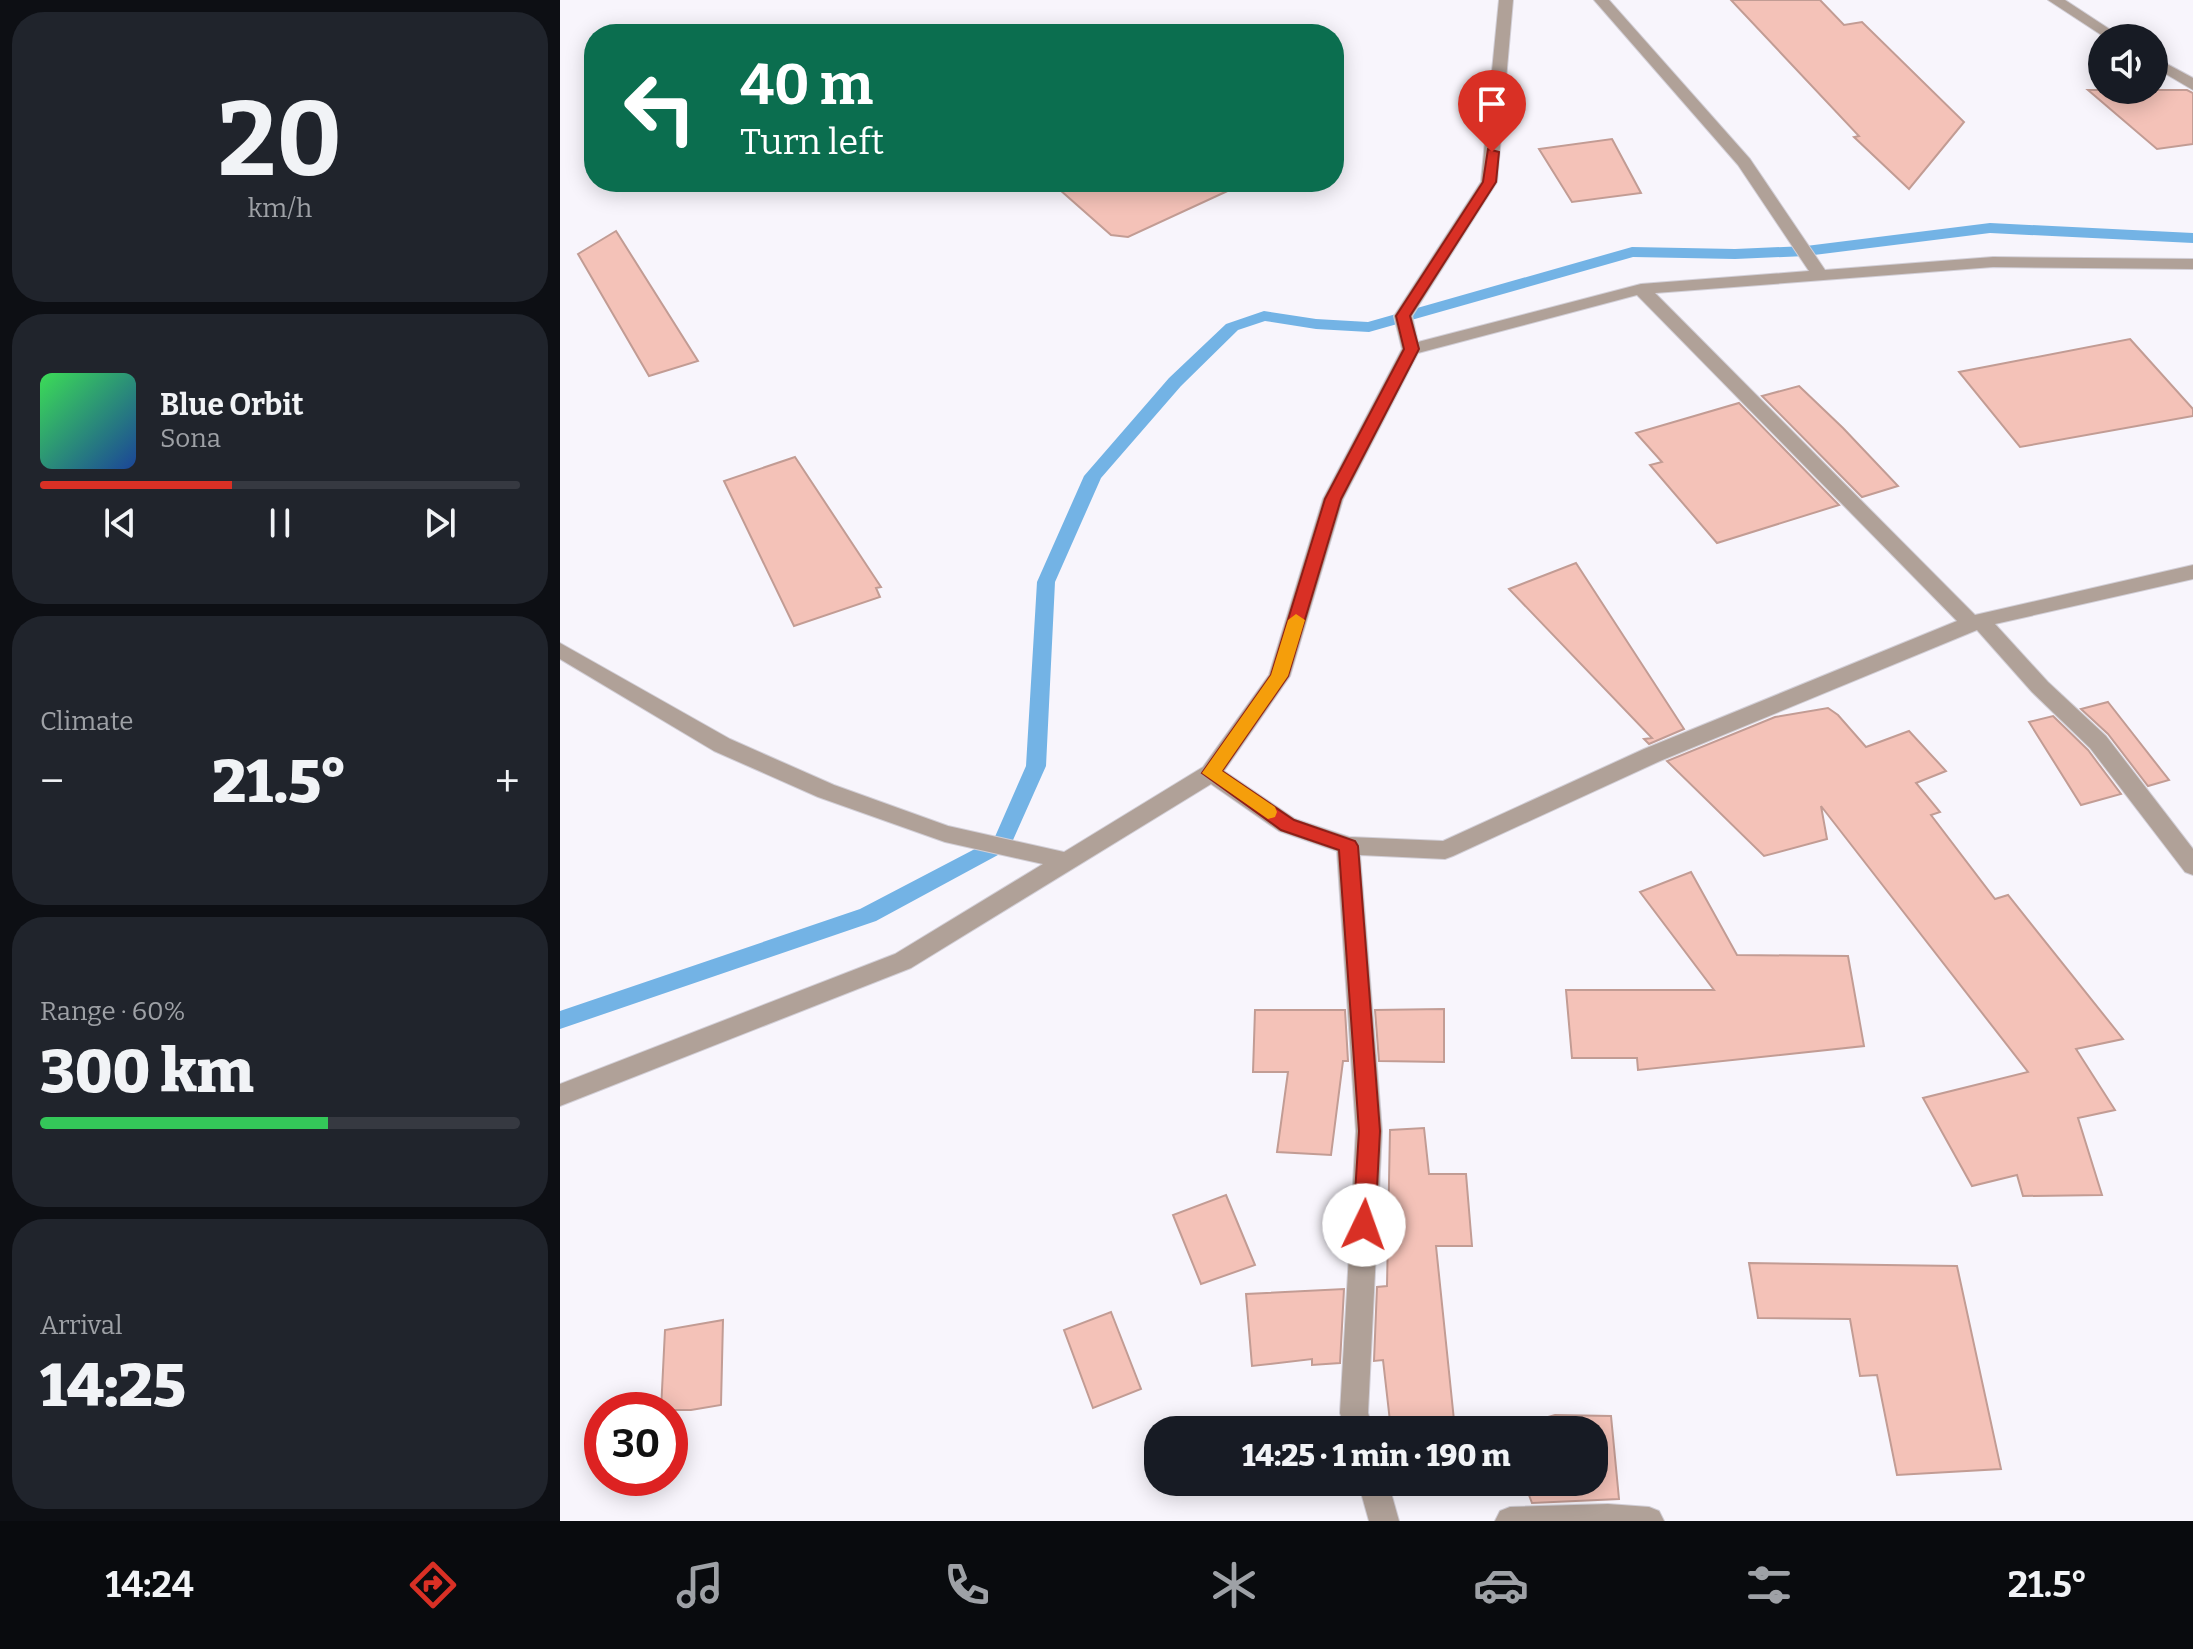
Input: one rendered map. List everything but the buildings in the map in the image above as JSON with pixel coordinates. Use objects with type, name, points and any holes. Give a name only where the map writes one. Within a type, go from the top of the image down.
[{"type":"street","points":[[560,1095],[903,961],[1211,773],[1279,676],[1333,499],[1411,349],[1403,316],[1489,182],[1506,0]]},
{"type":"street","points":[[1601,0],[1744,162],[1820,275]]},
{"type":"street","points":[[2055,0],[2094,24]]},
{"type":"street","points":[[2168,70],[2193,85]]},
{"type":"street","points":[[1411,349],[1641,289],[1993,262],[2193,264]]},
{"type":"street","points":[[1641,289],[2098,742],[2193,866]]},
{"type":"street","points":[[1211,773],[1287,825],[1348,846],[1445,850],[1652,755],[1976,622],[2193,572]]},
{"type":"street","points":[[560,650],[722,745],[826,791],[945,834],[1066,861]]},
{"type":"street","points":[[1348,846],[1369,1131],[1355,1416]]},
{"type":"street","points":[[1377,1496],[1384,1521]]},
{"type":"street","points":[[1510,1521],[1608,1518],[1649,1521]]},
{"type":"waterway","points":[[560,1020],[868,915],[1002,844],[1036,766],[1046,582],[1093,476],[1175,382],[1232,327],[1264,316],[1316,324],[1369,327],[1632,252],[1735,254],[1806,251],[1990,228],[2193,238]]},
{"type":"slow traffic","points":[[1268,812],[1211,773],[1279,676],[1296,620]]},
{"type":"route","points":[[1364,1225],[1369,1131],[1348,846],[1287,825],[1211,773],[1279,676],[1333,499],[1411,349],[1403,316],[1489,182],[1492,152]]}]
